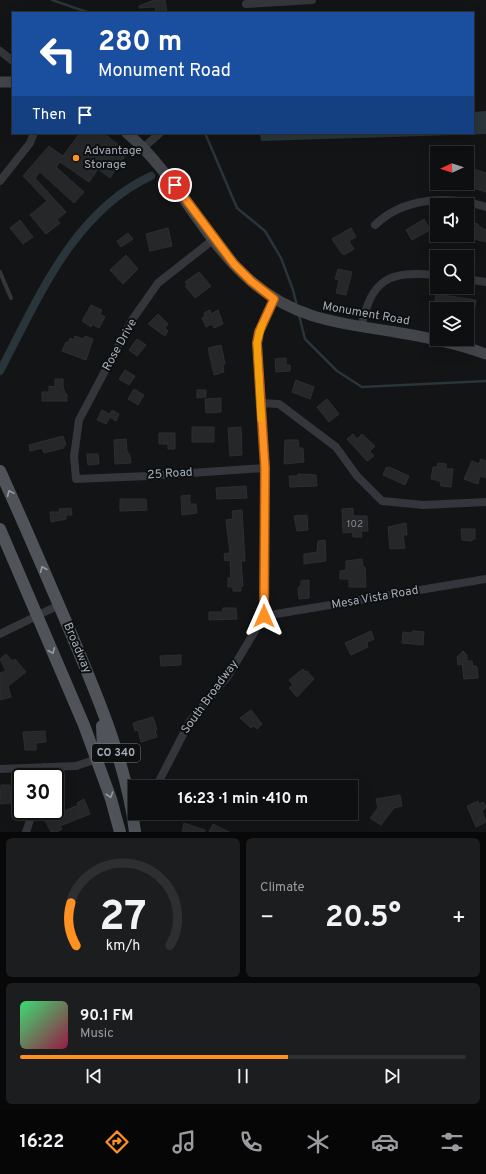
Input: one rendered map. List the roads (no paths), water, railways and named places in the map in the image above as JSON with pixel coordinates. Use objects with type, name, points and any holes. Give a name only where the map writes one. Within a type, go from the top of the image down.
[{"type":"main road","points":[[0,82],[12,82]]},
{"type":"main road","name":"Monument Road","points":[[127,134],[144,148],[175,185],[234,264],[251,281],[274,299],[312,317],[361,328],[439,340],[486,354]]},
{"type":"main road","name":"Broadway","points":[[0,471],[89,676],[128,786]]},
{"type":"main road","name":"Broadway","points":[[0,529],[84,725],[97,759],[120,832]]},
{"type":"main road","points":[[89,676],[104,732],[103,748],[97,759]]},
{"type":"main road","name":"Broadway","points":[[135,820],[136,832]]},
{"type":"street","points":[[247,12],[246,2],[312,0]]},
{"type":"street","points":[[0,50],[12,59]]},
{"type":"street","points":[[0,181],[30,144],[34,134]]},
{"type":"street","points":[[144,148],[159,134]]},
{"type":"street","points":[[375,225],[390,212],[418,202],[447,199],[486,207]]},
{"type":"street","name":"Rose Drive","points":[[76,478],[74,456],[79,420],[132,320],[158,283],[214,239]]},
{"type":"street","points":[[361,328],[372,293],[386,280],[397,276],[412,274],[430,275]]},
{"type":"street","points":[[474,280],[486,282]]},
{"type":"street","points":[[264,616],[265,468],[257,343],[259,332],[274,299]]},
{"type":"street","points":[[260,403],[279,404],[336,447],[357,476],[382,501],[424,504],[486,502]]},
{"type":"street","name":"25 Road","points":[[76,478],[148,476],[265,468]]},
{"type":"street","name":"Mesa Vista Road","points":[[264,616],[486,579]]},
{"type":"street","points":[[0,634],[59,604]]},
{"type":"street","name":"South Broadway","points":[[160,780],[190,721],[228,676],[264,616]]},
{"type":"street","points":[[0,769],[76,766],[97,759]]},
{"type":"street","points":[[26,832],[30,820]]},
{"type":"lane","points":[[0,272],[11,298]]},
{"type":"waterway","points":[[52,0],[87,12]]},
{"type":"waterway","points":[[205,134],[237,208],[265,231],[281,258],[293,290],[297,306]]},
{"type":"waterway","points":[[0,371],[44,287],[60,260],[79,235],[100,212],[124,192],[151,176]]},
{"type":"waterway","points":[[299,315],[305,339],[337,371],[362,387],[486,381]]},
{"type":"place","name":"Advantage Storage","points":[[76,158]]}]
